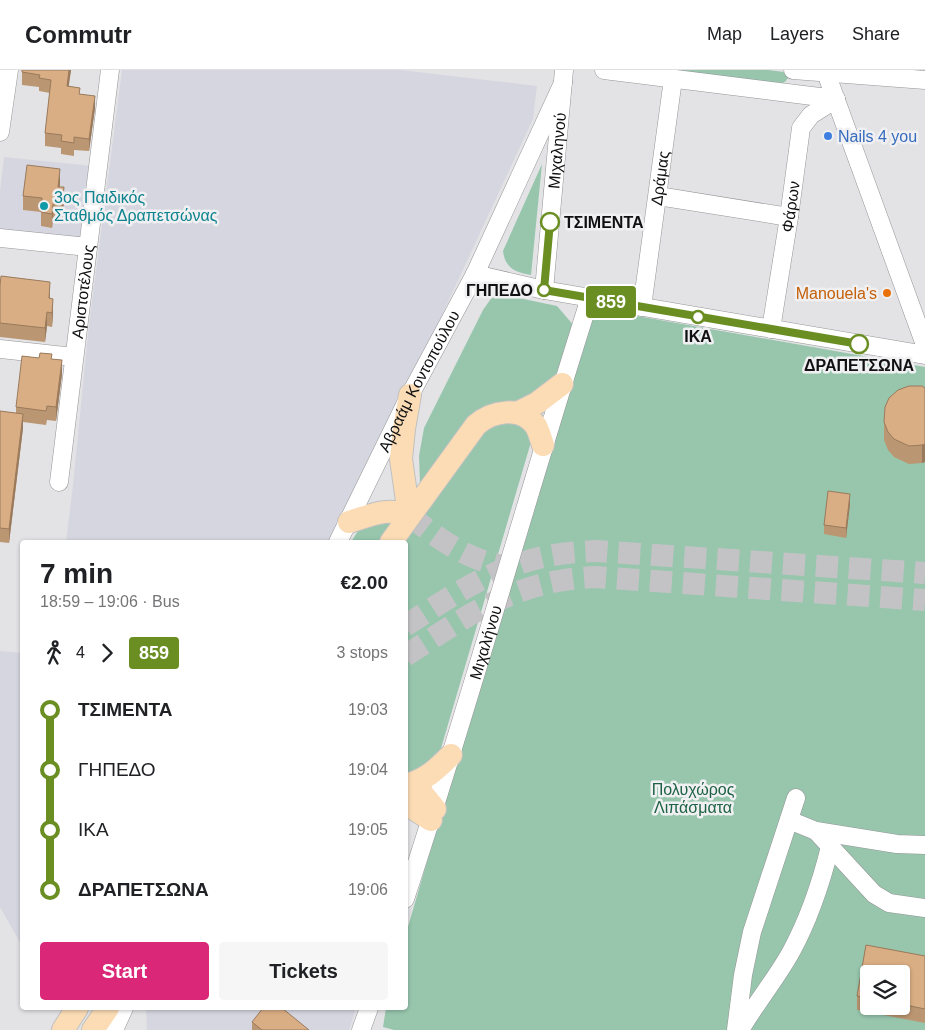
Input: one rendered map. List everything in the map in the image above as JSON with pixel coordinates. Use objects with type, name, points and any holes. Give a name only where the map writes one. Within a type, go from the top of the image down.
[{"type":"main road","points":[[517,413],[537,403],[562,384]]},
{"type":"main road","points":[[409,516],[401,459],[410,395]]},
{"type":"main road","points":[[392,540],[483,418],[506,412],[517,413],[529,419],[536,426],[543,445]]},
{"type":"main road","points":[[348,522],[385,511],[409,516]]},
{"type":"main road","points":[[408,789],[432,773],[451,755]]},
{"type":"main road","points":[[408,790],[422,793],[433,814]]},
{"type":"main road","points":[[63,1030],[76,1010]]},
{"type":"main road","points":[[93,1030],[107,1010]]},
{"type":"street","points":[[0,132],[9,70]]},
{"type":"street","name":"Αριστοτέλους","points":[[59,482],[110,70]]},
{"type":"street","points":[[604,70],[836,99]]},
{"type":"street","points":[[793,70],[882,74],[925,80]]},
{"type":"street","points":[[826,72],[925,345]]},
{"type":"street","name":"Αβραάμ Κοντοπούλου","points":[[339,540],[410,395],[475,274],[563,77]]},
{"type":"street","name":"Μιχαληνού","points":[[544,290],[563,77]]},
{"type":"street","name":"Δράμας","points":[[642,307],[673,79]]},
{"type":"street","name":"Φάρων","points":[[771,329],[801,128],[812,115],[836,99]]},
{"type":"street","points":[[658,196],[789,217]]},
{"type":"street","points":[[0,238],[88,247]]},
{"type":"street","points":[[475,274],[544,290],[925,355]]},
{"type":"street","points":[[562,384],[590,298]]},
{"type":"street","points":[[0,348],[74,357]]},
{"type":"street","name":"Μιχαλήνου","points":[[408,890],[451,755],[562,384]]},
{"type":"street","points":[[736,1030],[743,975],[752,932],[796,798]]},
{"type":"street","points":[[790,820],[816,832],[891,843],[925,844]]},
{"type":"street","points":[[816,832],[869,889],[882,899],[890,903],[925,908]]},
{"type":"street","points":[[891,843],[925,839]]},
{"type":"street","points":[[740,1030],[790,954],[802,932],[822,877],[830,847]]},
{"type":"street","points":[[114,1030],[123,1010]]},
{"type":"street","points":[[361,1030],[368,1010]]},
{"type":"shaded area","points":[[122,70],[400,70],[537,86],[533,119],[415,373],[332,540],[66,540],[89,325]]},
{"type":"shaded area","points":[[4,157],[92,166],[82,241],[0,232],[0,192]]},
{"type":"shaded area","points":[[0,651],[20,653],[20,942],[0,907]]},
{"type":"shaded area","points":[[146,1010],[355,1010],[349,1030],[147,1030]]},
{"type":"green space","points":[[658,70],[768,70],[784,72],[788,78],[782,83]]},
{"type":"green space","points":[[542,164],[531,275],[512,268],[506,262],[503,251]]},
{"type":"green space","points":[[495,293],[557,306],[575,327],[553,387],[509,407],[420,484],[419,456],[424,428],[483,310]]},
{"type":"green space","name":"Πολυχώρος Λιπάσματα","points":[[592,308],[925,367],[925,1030],[394,1030],[383,1027],[386,1010],[408,1010],[408,927],[513,567]]},
{"type":"green space","points":[[498,417],[525,427],[531,442],[439,755],[432,765],[408,775],[408,540],[402,540],[470,440]]},
{"type":"green space","points":[[393,522],[380,540],[352,540],[361,526]]},
{"type":"building","points":[[22,70],[69,70],[67,86],[80,88],[79,94],[95,96],[89,139],[74,137],[74,143],[61,141],[62,135],[45,133],[51,80],[39,78],[40,75],[22,72]]},
{"type":"building","points":[[27,165],[60,169],[58,187],[64,187],[62,205],[53,204],[52,214],[41,212],[42,198],[23,196]]},
{"type":"building","points":[[1,276],[50,282],[49,298],[53,299],[52,313],[47,312],[45,328],[0,323]]},
{"type":"building","points":[[40,353],[52,354],[51,359],[62,360],[56,407],[47,406],[46,411],[16,407],[22,356],[39,358]]},
{"type":"building","points":[[909,386],[922,386],[925,388],[925,444],[922,445],[909,446],[894,439],[888,432],[884,422],[885,407],[889,398],[898,390]]},
{"type":"building","points":[[0,411],[23,414],[9,529],[0,528]]},
{"type":"building","points":[[828,491],[850,494],[846,528],[824,525]]},
{"type":"building","points":[[866,945],[925,956],[925,1009],[910,1006],[910,965],[862,965]]},
{"type":"building","points":[[860,979],[860,996],[857,996]]},
{"type":"building","points":[[261,1010],[284,1010],[309,1030],[262,1030],[252,1022]]},
{"type":"tunnel","points":[[409,515],[433,534],[470,556],[497,565],[512,567]]},
{"type":"tunnel","points":[[408,624],[471,585],[506,568],[549,556],[569,553],[596,551],[925,573]]},
{"type":"tunnel","points":[[408,654],[451,626],[494,602],[517,592],[567,580],[596,577],[925,600]]},
{"type":"bus line","name":"859","points":[[550,222],[544,290],[859,344]]},
{"type":"place","name":"Nails 4 you","points":[[828,136]]},
{"type":"place","name":"3ος Παιδικός Σταθμός Δραπετσώνας","points":[[44,206]]},
{"type":"place","name":"ΤΣΙΜΕΝΤΑ","points":[[550,222]]},
{"type":"place","name":"ΓΗΠΕΔΟ","points":[[544,290]]},
{"type":"place","name":"Manouela's","points":[[887,293]]},
{"type":"place","name":"ΙΚΑ","points":[[698,317]]},
{"type":"place","name":"ΔΡΑΠΕΤΣΩΝΑ","points":[[859,344]]}]
